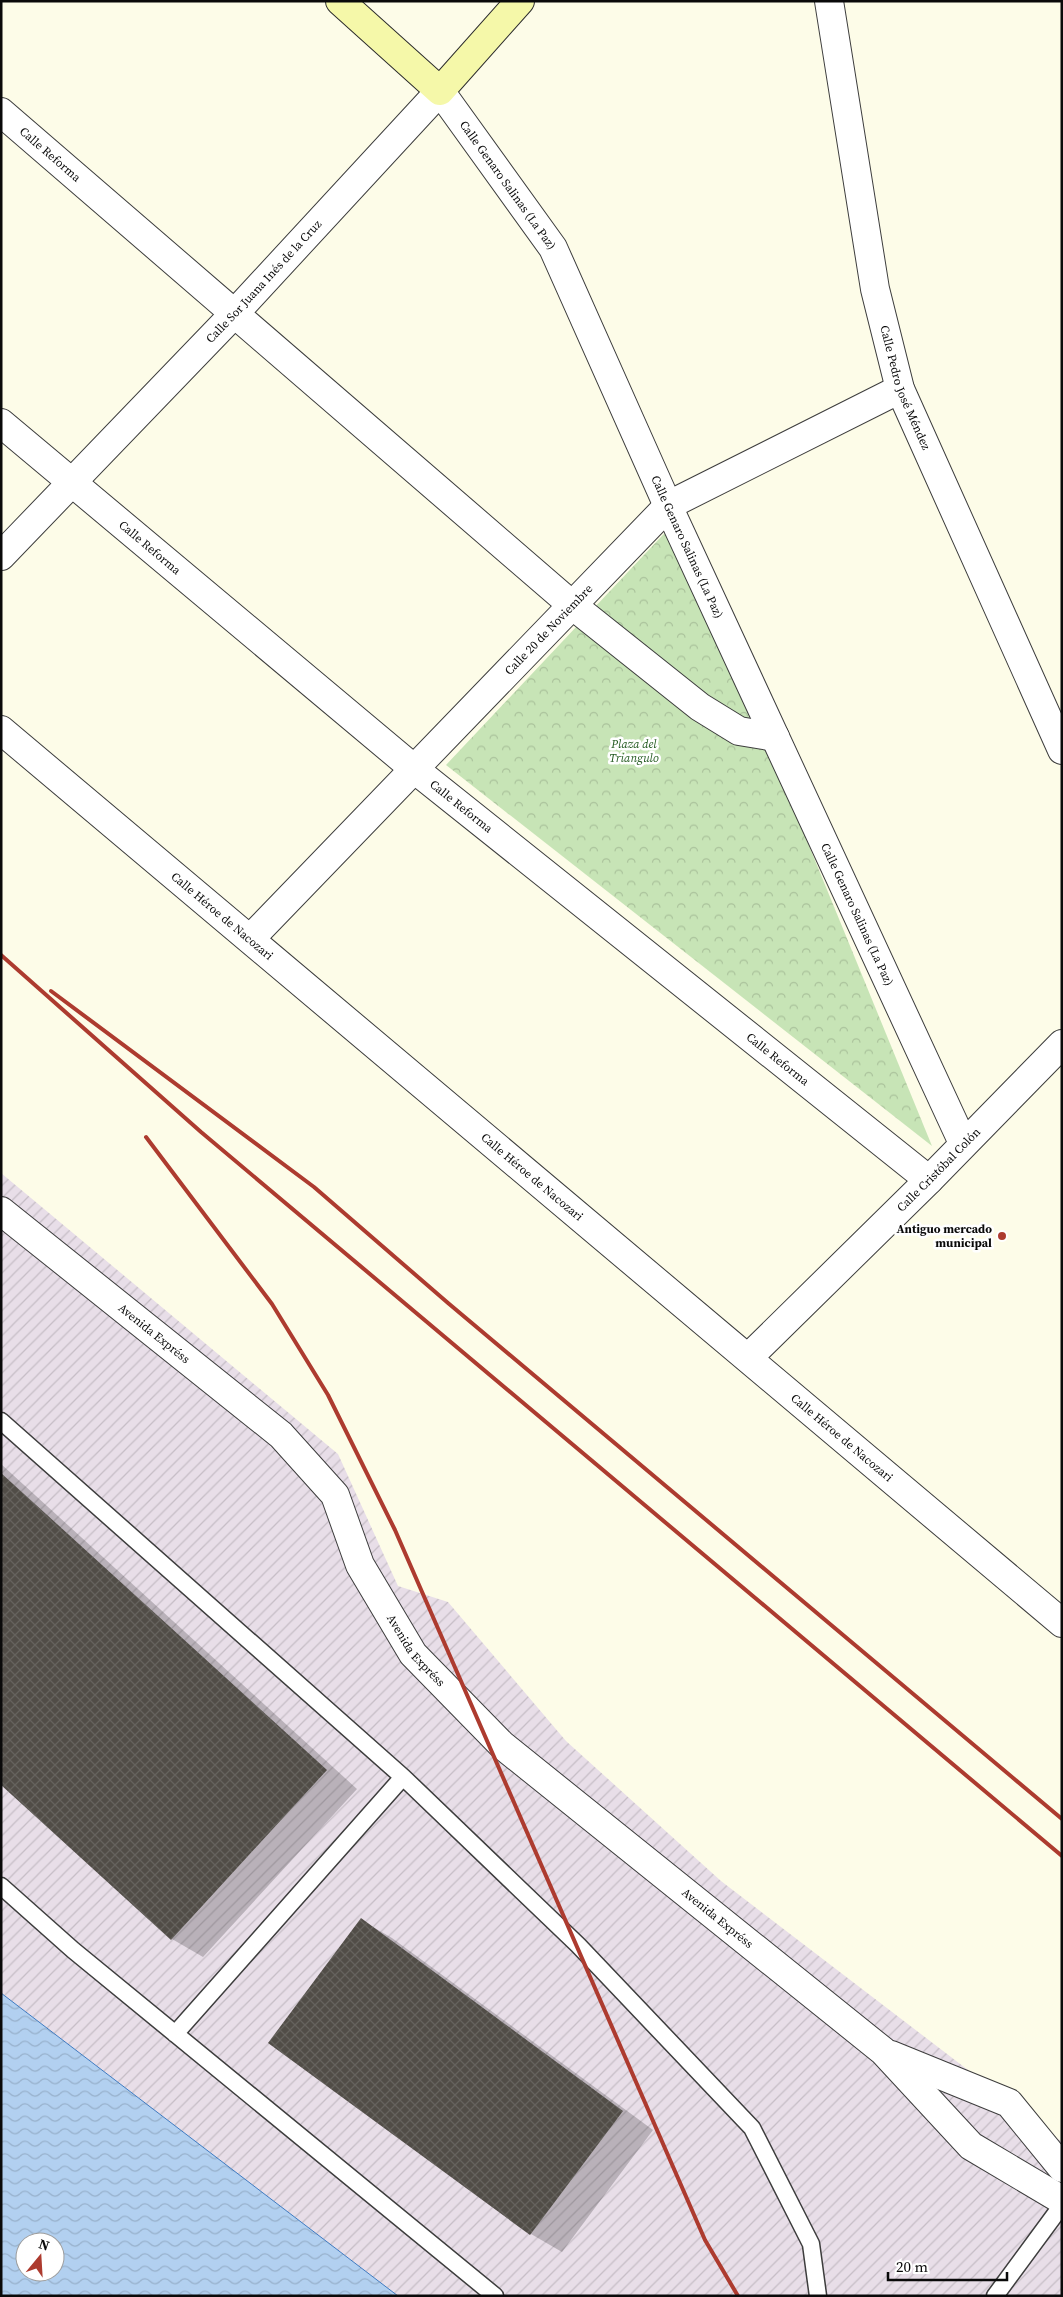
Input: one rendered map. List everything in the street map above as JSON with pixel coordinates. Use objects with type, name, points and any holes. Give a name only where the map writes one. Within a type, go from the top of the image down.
[{"type":"main road","name":"Calle Genaro Salinas (La Paz)","points":[[340,1],[440,91]]},
{"type":"main road","name":"Calle Sor Juana Inés de la Cruz","points":[[440,91],[520,1]]},
{"type":"street","name":"Calle Pedro José Méndez","points":[[829,1],[875,289],[900,389],[1062,750]]},
{"type":"street","name":"Calle Sor Juana Inés de la Cruz","points":[[1,556],[234,314],[440,91]]},
{"type":"street","name":"Calle Genaro Salinas (La Paz)","points":[[440,91],[553,248],[668,506],[963,1143]]},
{"type":"street","name":"Calle Reforma","points":[[1,112],[572,605],[700,707],[739,730],[775,737]]},
{"type":"street","name":"Calle 20 de Noviembre","points":[[250,939],[412,768],[668,506],[900,389]]},
{"type":"street","name":"Calle Reforma","points":[[1,423],[412,768],[929,1180]]},
{"type":"street","name":"Calle Héroe de Nacozari","points":[[1,730],[1062,1623]]},
{"type":"street","name":"Calle Cristóbal Colón","points":[[748,1358],[929,1180],[963,1143],[1062,1044]]},
{"type":"street","name":"Avenida Expréss","points":[[1,1211],[281,1435],[334,1495],[360,1565],[413,1654],[502,1744],[883,2051],[971,2146],[1062,2200]]},
{"type":"street","name":"Avenida Expréss","points":[[883,2051],[1009,2103],[1062,2168]]},
{"type":"lane","points":[[1,1421],[402,1777],[578,1945],[752,2128],[811,2244],[818,2296]]},
{"type":"lane","points":[[175,2034],[402,1777]]},
{"type":"lane","points":[[1,1886],[73,1950],[496,2296]]},
{"type":"lane","points":[[995,2296],[1062,2205]]},
{"type":"shaded area","points":[[1,1173],[338,1454],[398,1586],[448,1602],[566,1741],[721,1881],[1062,2142],[1062,2296],[398,2296],[1,1993]]},
{"type":"green space","name":"Plaza del Triangulo","points":[[676,521],[932,1146],[446,765]]},
{"type":"water","points":[[1,1993],[398,2296],[1,2296]]},
{"type":"building","points":[[1,1473],[327,1770],[171,1940],[1,1785]]},
{"type":"building","points":[[361,1918],[623,2111],[530,2235],[268,2043]]},
{"type":"railway","points":[[1,955],[201,1132],[1062,1856]]},
{"type":"railway","points":[[51,991],[314,1187],[448,1303],[1062,1819]]},
{"type":"railway","points":[[146,1137],[272,1304],[328,1395],[395,1530],[705,2240],[738,2296]]},
{"type":"place","name":"Antiguo mercado municipal","points":[[1002,1236]]}]
